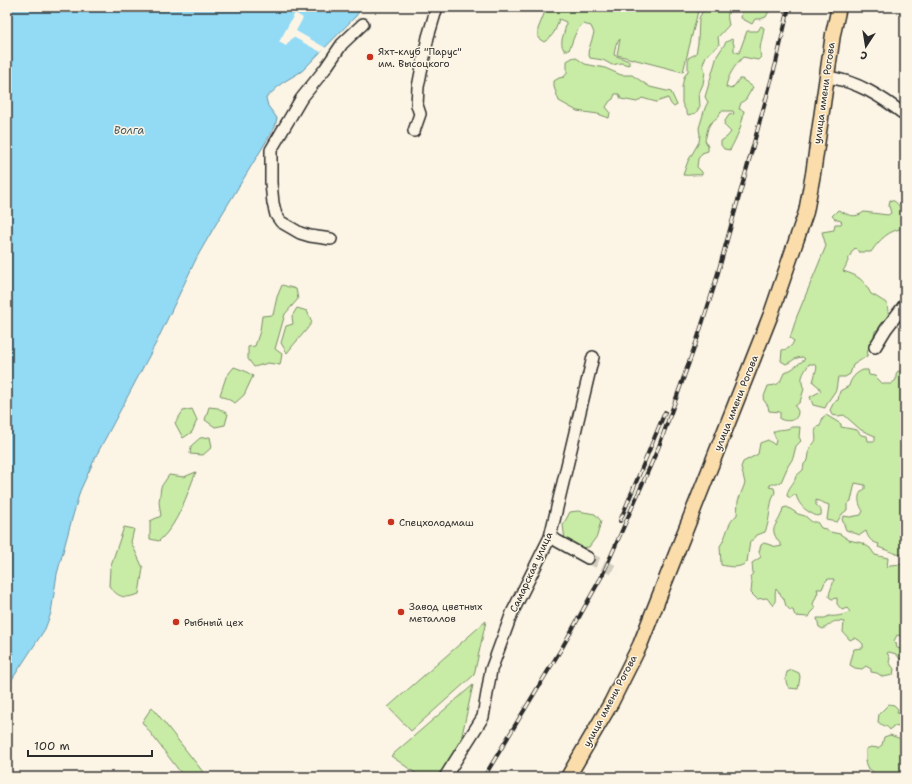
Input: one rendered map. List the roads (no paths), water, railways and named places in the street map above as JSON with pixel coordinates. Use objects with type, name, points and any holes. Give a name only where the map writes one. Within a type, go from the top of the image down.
[{"type":"main road","name":"улица имени Рогова","points":[[568,777],[611,704],[640,645],[771,314],[806,212],[813,174],[833,34],[839,7]]},
{"type":"street","points":[[414,131],[420,114],[417,105],[418,87],[428,37],[437,7]]},
{"type":"street","points":[[331,239],[300,233],[281,222],[276,216],[271,183],[270,150],[301,98],[325,69],[342,44],[363,24]]},
{"type":"street","points":[[827,77],[838,78],[859,85],[890,103],[905,115]]},
{"type":"street","points":[[875,347],[886,329],[905,304]]},
{"type":"street","name":"Самарская улица","points":[[446,777],[483,717],[491,670],[512,613],[550,537],[593,357]]},
{"type":"street","points":[[550,537],[588,558]]},
{"type":"water","name":"Волга","points":[[7,7],[362,7],[356,16],[302,71],[282,83],[266,98],[268,106],[277,118],[275,127],[197,257],[156,343],[96,456],[80,491],[57,574],[51,613],[45,629],[7,687]]},
{"type":"tunnel","points":[[588,558],[618,572]]},
{"type":"railway","points":[[484,777],[563,646],[603,574],[659,446],[696,343],[714,287],[776,63],[789,7]]},
{"type":"railway","points":[[620,521],[665,412]]},
{"type":"place","name":"Яхт-клуб \"Парус\" им. Высоцкого","points":[[370,57]]},
{"type":"place","name":"Спецхолодмаш","points":[[391,522]]},
{"type":"place","name":"Завод цветных металлов","points":[[401,612]]},
{"type":"place","name":"Рыбный цех","points":[[176,622]]}]
